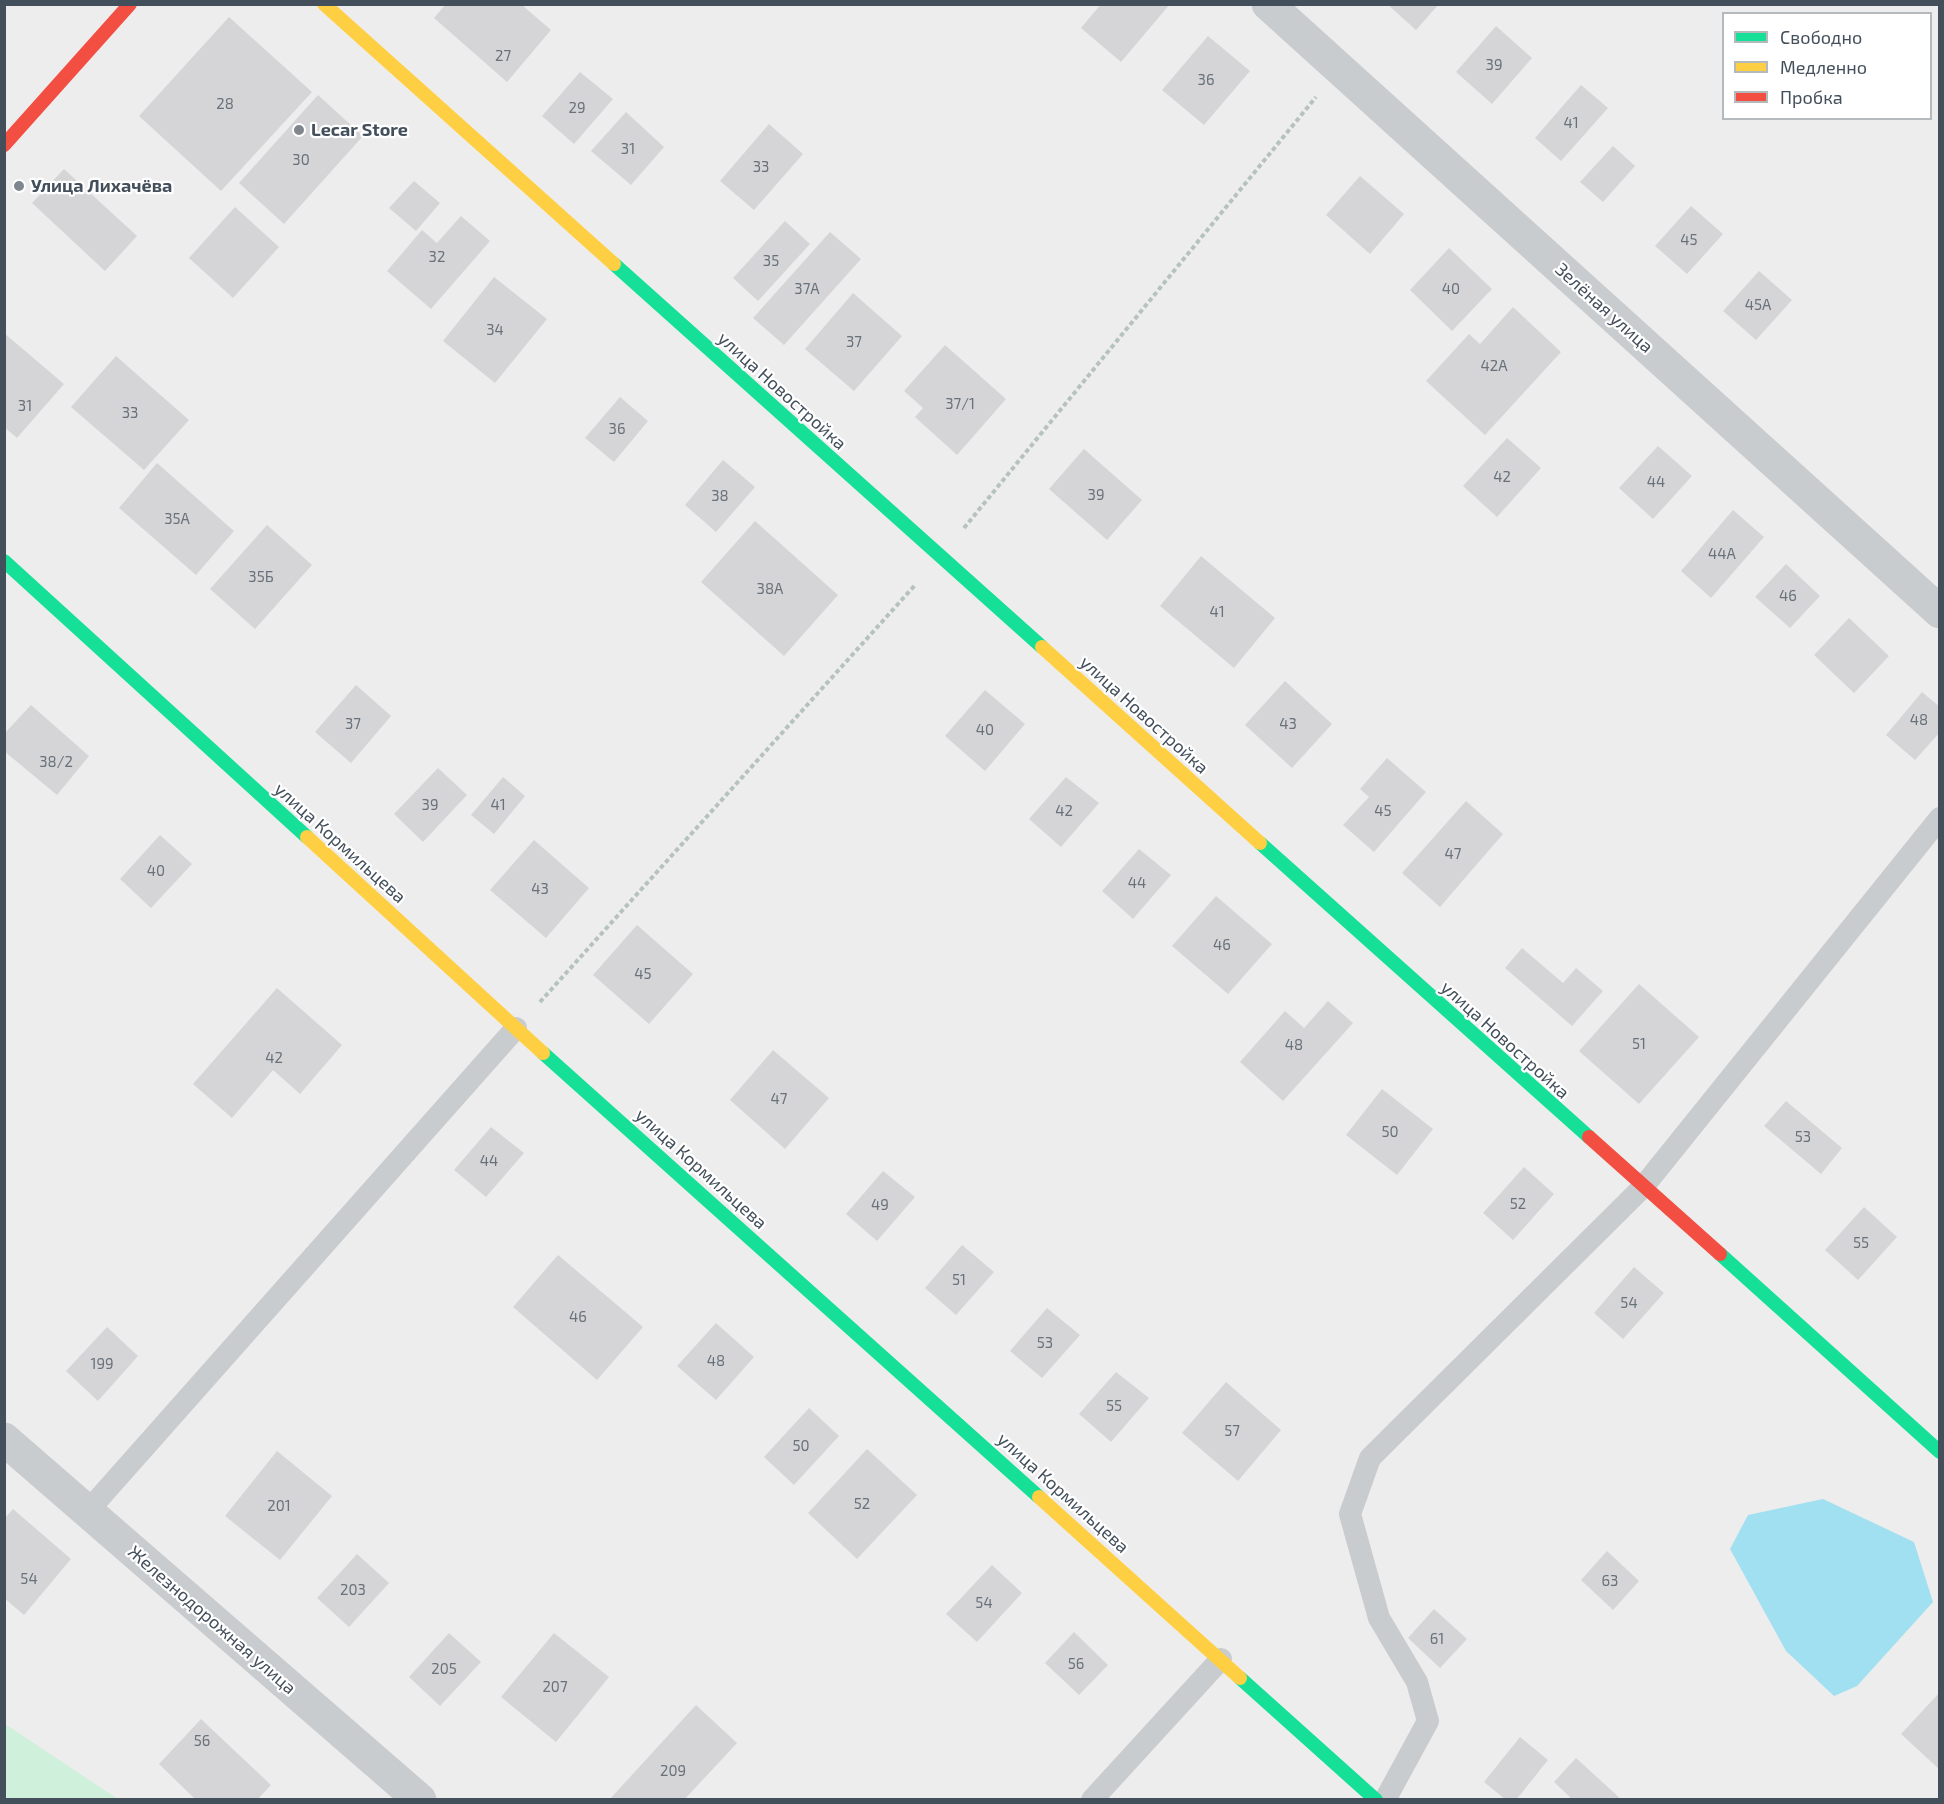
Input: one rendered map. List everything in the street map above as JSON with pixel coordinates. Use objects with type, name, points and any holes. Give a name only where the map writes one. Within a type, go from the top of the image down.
[{"type":"street","points":[[4,145],[130,4]]},
{"type":"street","name":"улица Новостройка","points":[[324,4],[1940,1452]]},
{"type":"street","name":"Зелёная улица","points":[[1268,4],[1940,612]]},
{"type":"street","name":"улица Кормильцева","points":[[4,561],[516,1028],[1376,1800]]},
{"type":"street","name":"Железнодорожная улица","points":[[4,1439],[420,1800]]},
{"type":"lane","points":[[1385,1800],[1428,1721],[1417,1682],[1379,1618],[1350,1514],[1370,1458],[1643,1188],[1940,818]]},
{"type":"lane","points":[[87,1512],[516,1028]]},
{"type":"lane","points":[[1092,1800],[1221,1659]]},
{"type":"green space","points":[[5,1724],[118,1799],[5,1799]]},
{"type":"water","points":[[1823,1499],[1914,1542],[1933,1602],[1857,1686],[1834,1696],[1786,1651],[1730,1549],[1748,1515]]},
{"type":"building","points":[[1101,4],[1170,4],[1121,62],[1081,28]]},
{"type":"building","points":[[1387,4],[1439,4],[1416,30]]},
{"type":"building","points":[[445,5],[522,5],[551,30],[507,82],[434,18]]},
{"type":"building","points":[[229,17],[312,92],[221,191],[139,116]]},
{"type":"building","points":[[1496,26],[1532,58],[1492,104],[1456,72]]},
{"type":"building","points":[[1208,36],[1250,71],[1204,125],[1162,90]]},
{"type":"building","points":[[580,72],[613,99],[574,144],[542,116]]},
{"type":"building","points":[[1581,85],[1608,108],[1561,161],[1535,138]]},
{"type":"building","points":[[318,95],[363,136],[284,224],[239,183]]},
{"type":"building","points":[[626,112],[664,147],[631,185],[591,151]]},
{"type":"building","points":[[769,124],[803,154],[754,210],[720,181]]},
{"type":"building","points":[[1613,146],[1635,166],[1603,202],[1580,182]]},
{"type":"building","points":[[64,169],[137,236],[105,271],[32,203]]},
{"type":"building","points":[[1360,176],[1404,214],[1370,254],[1326,215]]},
{"type":"building","points":[[414,181],[440,203],[416,231],[389,208]]},
{"type":"building","points":[[1691,206],[1723,234],[1687,274],[1655,246]]},
{"type":"building","points":[[235,207],[279,247],[233,298],[189,258]]},
{"type":"building","points":[[461,216],[490,241],[431,309],[387,271],[422,230],[437,243]]},
{"type":"building","points":[[785,221],[810,244],[758,301],[733,278]]},
{"type":"building","points":[[830,232],[861,259],[784,345],[753,318]]},
{"type":"building","points":[[1449,248],[1492,289],[1452,331],[1410,290]]},
{"type":"building","points":[[1759,271],[1792,300],[1756,340],[1723,311]]},
{"type":"building","points":[[494,277],[547,319],[495,383],[443,341]]},
{"type":"building","points":[[853,293],[902,336],[854,391],[805,349]]},
{"type":"building","points":[[1513,307],[1561,352],[1485,435],[1426,381],[1469,334],[1480,344]]},
{"type":"building","points":[[4,333],[64,384],[17,438],[4,427]]},
{"type":"building","points":[[945,345],[1006,399],[957,455],[915,417],[923,408],[904,391]]},
{"type":"building","points":[[116,356],[189,420],[144,470],[71,407]]},
{"type":"building","points":[[620,397],[648,421],[614,462],[585,438]]},
{"type":"building","points":[[1507,438],[1541,468],[1497,517],[1463,486]]},
{"type":"building","points":[[1658,446],[1692,476],[1653,519],[1619,488]]},
{"type":"building","points":[[1084,449],[1142,500],[1107,540],[1049,489]]},
{"type":"building","points":[[723,460],[755,487],[716,532],[685,505]]},
{"type":"building","points":[[157,463],[234,531],[196,575],[119,508]]},
{"type":"building","points":[[1733,510],[1764,537],[1711,598],[1681,571]]},
{"type":"building","points":[[755,521],[838,595],[784,656],[701,582]]},
{"type":"building","points":[[267,525],[312,565],[255,629],[210,589]]},
{"type":"building","points":[[1201,556],[1275,618],[1234,668],[1160,606]]},
{"type":"building","points":[[1786,564],[1820,596],[1790,628],[1755,597]]},
{"type":"building","points":[[1849,618],[1889,656],[1854,693],[1814,655]]},
{"type":"building","points":[[1285,681],[1332,724],[1292,768],[1245,725]]},
{"type":"building","points":[[356,685],[391,716],[351,763],[315,732]]},
{"type":"building","points":[[985,690],[1025,724],[985,771],[945,736]]},
{"type":"building","points":[[1922,692],[1940,707],[1940,732],[1915,760],[1886,735]]},
{"type":"building","points":[[31,705],[89,756],[57,795],[4,751],[4,734]]},
{"type":"building","points":[[1387,758],[1426,792],[1374,852],[1343,825],[1369,797],[1360,789]]},
{"type":"building","points":[[438,768],[467,795],[423,842],[394,814]]},
{"type":"building","points":[[503,777],[525,796],[494,834],[471,815]]},
{"type":"building","points":[[1066,777],[1099,803],[1061,847],[1029,819]]},
{"type":"building","points":[[1466,801],[1503,834],[1440,907],[1402,873]]},
{"type":"building","points":[[160,835],[192,864],[151,908],[120,879]]},
{"type":"building","points":[[534,840],[589,888],[546,938],[490,890]]},
{"type":"building","points":[[1139,849],[1171,875],[1133,919],[1102,891]]},
{"type":"building","points":[[1216,896],[1272,944],[1228,994],[1172,946]]},
{"type":"building","points":[[637,925],[693,974],[649,1024],[593,975]]},
{"type":"building","points":[[1522,948],[1563,983],[1576,968],[1603,991],[1572,1026],[1505,968]]},
{"type":"building","points":[[1639,984],[1699,1037],[1639,1104],[1579,1051]]},
{"type":"building","points":[[277,988],[342,1045],[300,1094],[273,1070],[232,1118],[193,1084]]},
{"type":"building","points":[[1328,1001],[1353,1023],[1283,1101],[1240,1062],[1285,1011],[1304,1028]]},
{"type":"building","points":[[773,1050],[829,1098],[785,1149],[730,1100]]},
{"type":"building","points":[[1382,1089],[1433,1129],[1397,1175],[1346,1135]]},
{"type":"building","points":[[1786,1101],[1842,1148],[1821,1174],[1764,1126]]},
{"type":"building","points":[[491,1127],[524,1153],[486,1197],[454,1170]]},
{"type":"building","points":[[1524,1167],[1554,1194],[1513,1240],[1483,1213]]},
{"type":"building","points":[[883,1171],[915,1197],[877,1241],[846,1214]]},
{"type":"building","points":[[1864,1207],[1897,1237],[1858,1280],[1825,1250]]},
{"type":"building","points":[[962,1245],[994,1272],[956,1315],[925,1288]]},
{"type":"building","points":[[558,1255],[643,1327],[597,1380],[513,1307]]},
{"type":"building","points":[[1634,1267],[1664,1293],[1623,1339],[1594,1313]]},
{"type":"building","points":[[1047,1308],[1080,1335],[1042,1378],[1010,1351]]},
{"type":"building","points":[[716,1323],[754,1357],[716,1400],[677,1366]]},
{"type":"building","points":[[107,1327],[138,1356],[98,1401],[66,1371]]},
{"type":"building","points":[[1116,1372],[1149,1398],[1111,1442],[1079,1414]]},
{"type":"building","points":[[1226,1382],[1281,1430],[1238,1481],[1182,1433]]},
{"type":"building","points":[[809,1408],[839,1436],[794,1485],[764,1457]]},
{"type":"building","points":[[867,1449],[917,1495],[857,1559],[808,1513]]},
{"type":"building","points":[[277,1451],[332,1496],[280,1560],[225,1516]]},
{"type":"building","points":[[13,1509],[71,1559],[24,1615],[4,1598],[4,1519]]},
{"type":"building","points":[[1607,1551],[1639,1581],[1613,1610],[1581,1580]]},
{"type":"building","points":[[357,1554],[389,1583],[349,1627],[317,1598]]},
{"type":"building","points":[[992,1565],[1022,1593],[977,1642],[946,1614]]},
{"type":"building","points":[[1434,1609],[1467,1639],[1440,1668],[1408,1638]]},
{"type":"building","points":[[1074,1632],[1108,1665],[1079,1695],[1045,1663]]},
{"type":"building","points":[[449,1633],[481,1662],[440,1706],[409,1677]]},
{"type":"building","points":[[554,1633],[609,1677],[556,1742],[501,1697]]},
{"type":"building","points":[[1940,1692],[1940,1770],[1901,1734]]},
{"type":"building","points":[[696,1705],[737,1743],[684,1800],[609,1800]]},
{"type":"building","points":[[201,1719],[271,1785],[257,1800],[196,1800],[159,1764]]},
{"type":"building","points":[[1520,1737],[1548,1760],[1516,1800],[1506,1800],[1484,1782]]},
{"type":"building","points":[[1576,1758],[1622,1800],[1568,1800],[1570,1797],[1554,1782]]},
{"type":"traffic: fast","points":[[614,264],[1042,647]]},
{"type":"traffic: fast","points":[[4,561],[307,837]]},
{"type":"traffic: fast","points":[[1260,843],[1589,1137]]},
{"type":"traffic: fast","points":[[543,1053],[1039,1497]]},
{"type":"traffic: fast","points":[[1720,1254],[1940,1452]]},
{"type":"traffic: fast","points":[[1240,1678],[1376,1800]]},
{"type":"traffic: slow","points":[[324,4],[614,264]]},
{"type":"traffic: slow","points":[[1042,647],[1260,843]]},
{"type":"traffic: slow","points":[[307,837],[543,1053]]},
{"type":"traffic: slow","points":[[1039,1497],[1240,1678]]},
{"type":"traffic: jam","points":[[4,145],[130,4]]},
{"type":"traffic: jam","points":[[1589,1137],[1720,1254]]},
{"type":"place","name":"Lecar Store","points":[[299,130]]},
{"type":"place","name":"Улица Лихачёва","points":[[19,186]]}]
